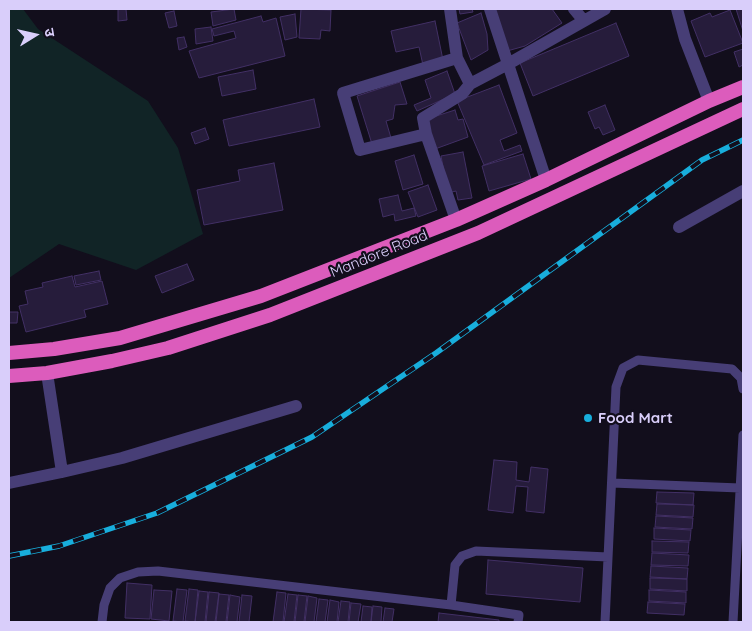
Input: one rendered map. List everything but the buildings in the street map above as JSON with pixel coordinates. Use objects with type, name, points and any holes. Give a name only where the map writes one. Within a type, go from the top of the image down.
[{"type":"highway","name":"Mandore Road","points":[[9,352],[54,349],[120,338],[261,296],[456,220],[546,180],[709,101],[743,87]]},
{"type":"highway","name":"Mandore Road","points":[[9,376],[47,373],[168,348],[270,315],[478,232],[743,109]]},
{"type":"street","points":[[450,9],[457,58],[470,84]]},
{"type":"street","points":[[490,9],[546,180]]},
{"type":"street","points":[[574,9],[584,21]]},
{"type":"street","points":[[456,220],[426,134],[423,118],[462,94],[470,84],[605,9]]},
{"type":"street","points":[[677,9],[685,39],[709,101]]},
{"type":"street","points":[[426,134],[360,150],[343,93],[457,58]]},
{"type":"street","points":[[679,227],[743,191]]},
{"type":"street","points":[[47,373],[62,472]]},
{"type":"street","points":[[9,483],[122,458],[296,406]]},
{"type":"lane","points":[[605,622],[616,387],[622,368],[638,360],[732,369],[741,378],[743,388]]},
{"type":"lane","points":[[733,622],[743,434]]},
{"type":"lane","points":[[612,483],[740,488]]},
{"type":"lane","points":[[451,605],[454,564],[462,556],[476,551],[608,557]]},
{"type":"lane","points":[[102,622],[104,604],[110,588],[120,578],[138,572],[158,571],[451,605],[519,615],[518,622]]},
{"type":"green space","points":[[9,9],[23,9],[38,29],[148,101],[178,148],[203,234],[136,270],[59,244],[9,278]]},
{"type":"railway","points":[[9,556],[59,546],[157,513],[312,437],[436,353],[702,160],[743,140]]},
{"type":"place","name":"Food Mart","points":[[588,418]]}]
